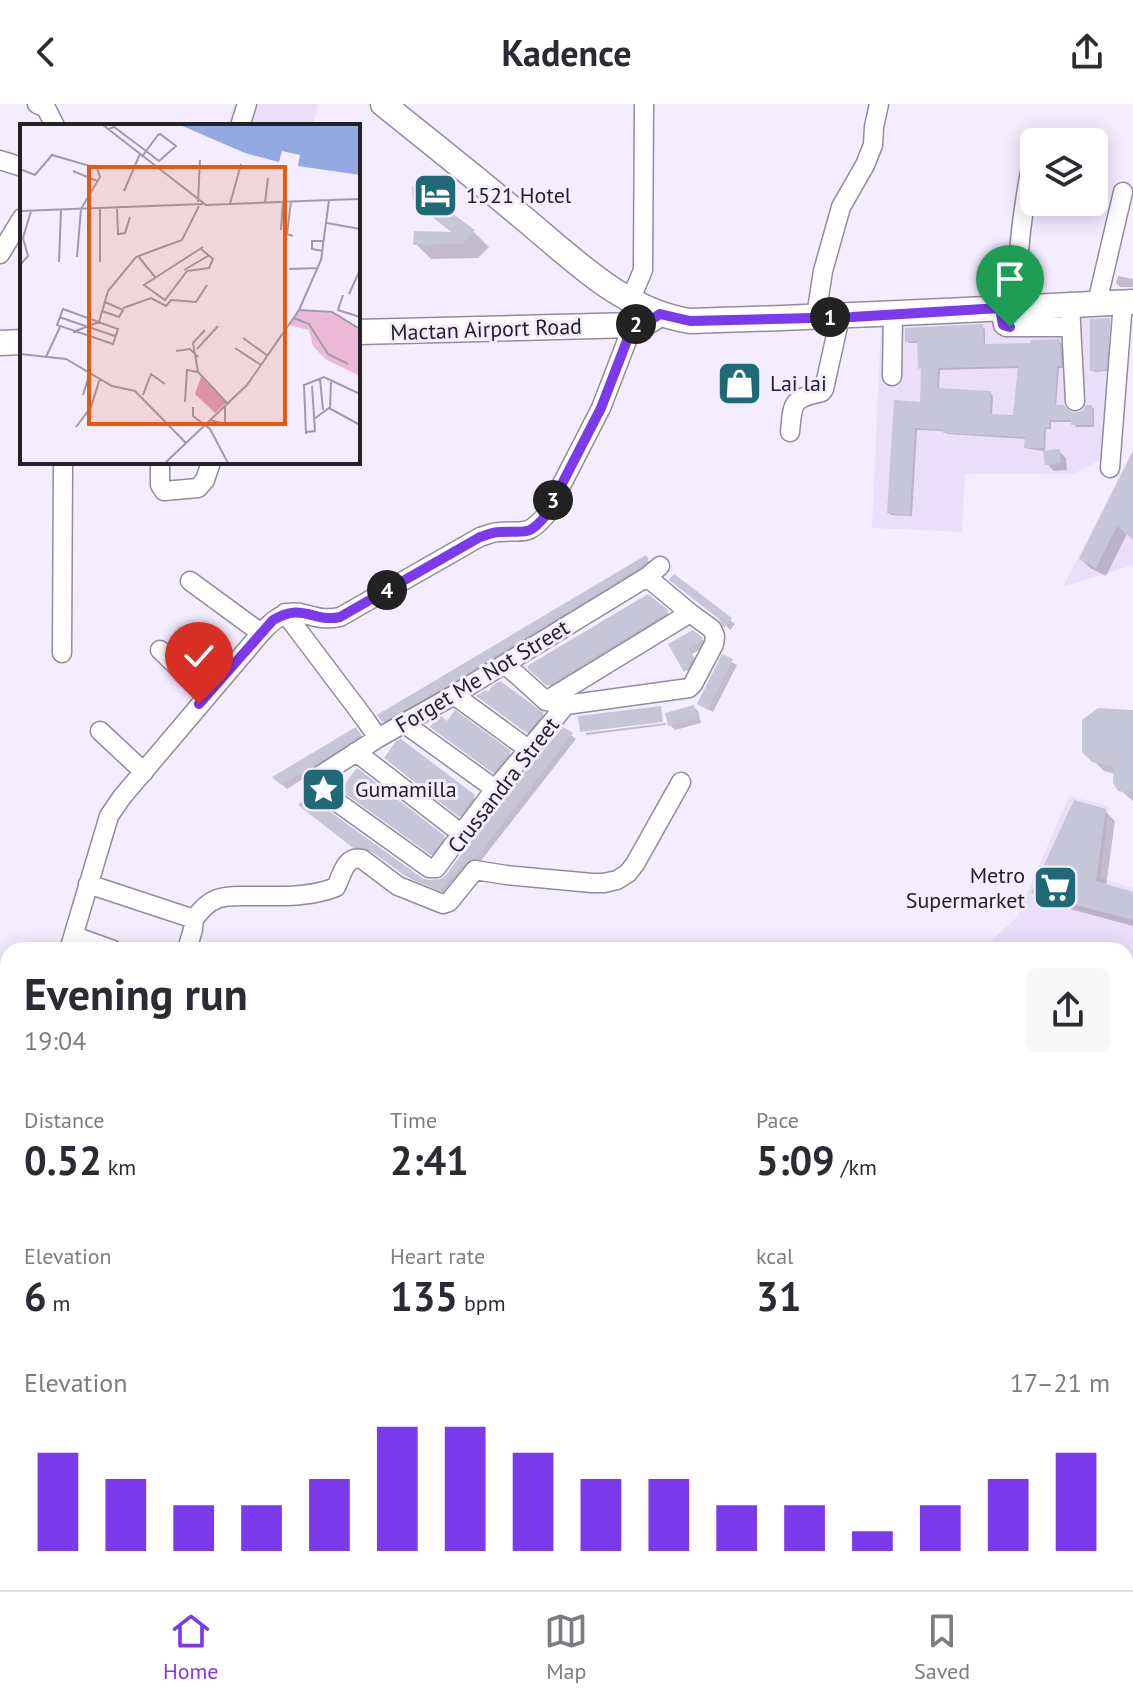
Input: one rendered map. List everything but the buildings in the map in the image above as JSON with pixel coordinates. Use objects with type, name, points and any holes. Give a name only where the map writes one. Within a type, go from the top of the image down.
[{"type":"main road","points":[[383,104],[586,270],[632,313]]},
{"type":"main road","points":[[828,317],[1008,307],[1070,315],[1097,303],[1128,302]]},
{"type":"main road","name":"Mactan Airport Road","points":[[360,332],[632,313],[649,321],[660,314],[690,321],[828,317]]},
{"type":"main road","points":[[0,343],[20,342]]},
{"type":"street","points":[[241,124],[247,104]]},
{"type":"street","points":[[72,942],[109,816],[273,620],[296,611],[329,619],[340,617],[480,537],[496,532],[526,532],[537,526],[546,515],[601,408],[643,270],[644,104]]},
{"type":"street","points":[[790,432],[795,404],[805,395],[824,389],[828,317],[823,271],[841,207],[873,145],[879,104]]},
{"type":"street","points":[[44,105],[54,124]]},
{"type":"street","points":[[0,160],[20,166]]},
{"type":"street","points":[[1097,303],[1123,192]]},
{"type":"street","points":[[1008,307],[1017,270],[1022,216]]},
{"type":"street","points":[[0,254],[20,221]]},
{"type":"street","points":[[1110,468],[1128,302]]},
{"type":"street","points":[[892,376],[893,313]]},
{"type":"street","points":[[1070,315],[1075,401]]},
{"type":"street","points":[[62,653],[63,464]]},
{"type":"street","points":[[160,464],[160,485],[164,491],[198,488],[205,480],[210,464]]},
{"type":"street","name":"Forget Me Not Street","points":[[441,865],[429,868],[321,791],[316,787],[317,780],[378,738],[454,695],[654,571],[690,613]]},
{"type":"street","points":[[190,581],[261,633]]},
{"type":"street","points":[[285,613],[378,738]]},
{"type":"street","points":[[505,664],[546,701],[566,705],[689,688],[714,644],[715,636],[712,629],[690,613],[546,701]]},
{"type":"street","points":[[160,650],[208,696]]},
{"type":"street","points":[[454,695],[528,749]]},
{"type":"street","name":"Crussandra Street","points":[[441,865],[495,789],[566,705]]},
{"type":"street","points":[[405,724],[495,789]]},
{"type":"street","points":[[100,731],[144,772]]},
{"type":"street","points":[[356,752],[462,834]]},
{"type":"street","points":[[189,942],[194,919],[215,899],[327,891],[336,887],[346,864],[355,857],[398,886],[443,904],[449,902],[475,870],[592,883],[617,880],[635,864],[681,782]]},
{"type":"street","points":[[88,884],[194,919]]},
{"type":"shaded area","points":[[234,104],[318,104],[313,124],[227,124]]},
{"type":"shaded area","points":[[1118,312],[1104,458],[1073,474],[965,474],[962,532],[872,528],[881,322]]},
{"type":"shaded area","points":[[1133,449],[1133,565],[1063,587]]},
{"type":"shaded area","points":[[1069,796],[1109,806],[1100,878],[1133,888],[1133,942],[990,942],[1017,917]]},
{"type":"place","name":"1521 Hotel","points":[[435,195]]},
{"type":"place","name":"Lai lai","points":[[739,383]]},
{"type":"place","name":"Gumamilla","points":[[324,789]]},
{"type":"place","name":"Metro Supermarket","points":[[1056,888]]},
{"type":"route","points":[[199,704],[273,620],[285,613],[296,611],[335,619],[480,537],[496,532],[526,532],[537,526],[546,515],[601,408],[633,325],[660,314],[690,321],[852,317],[1000,308],[1003,325],[1010,327]]}]
